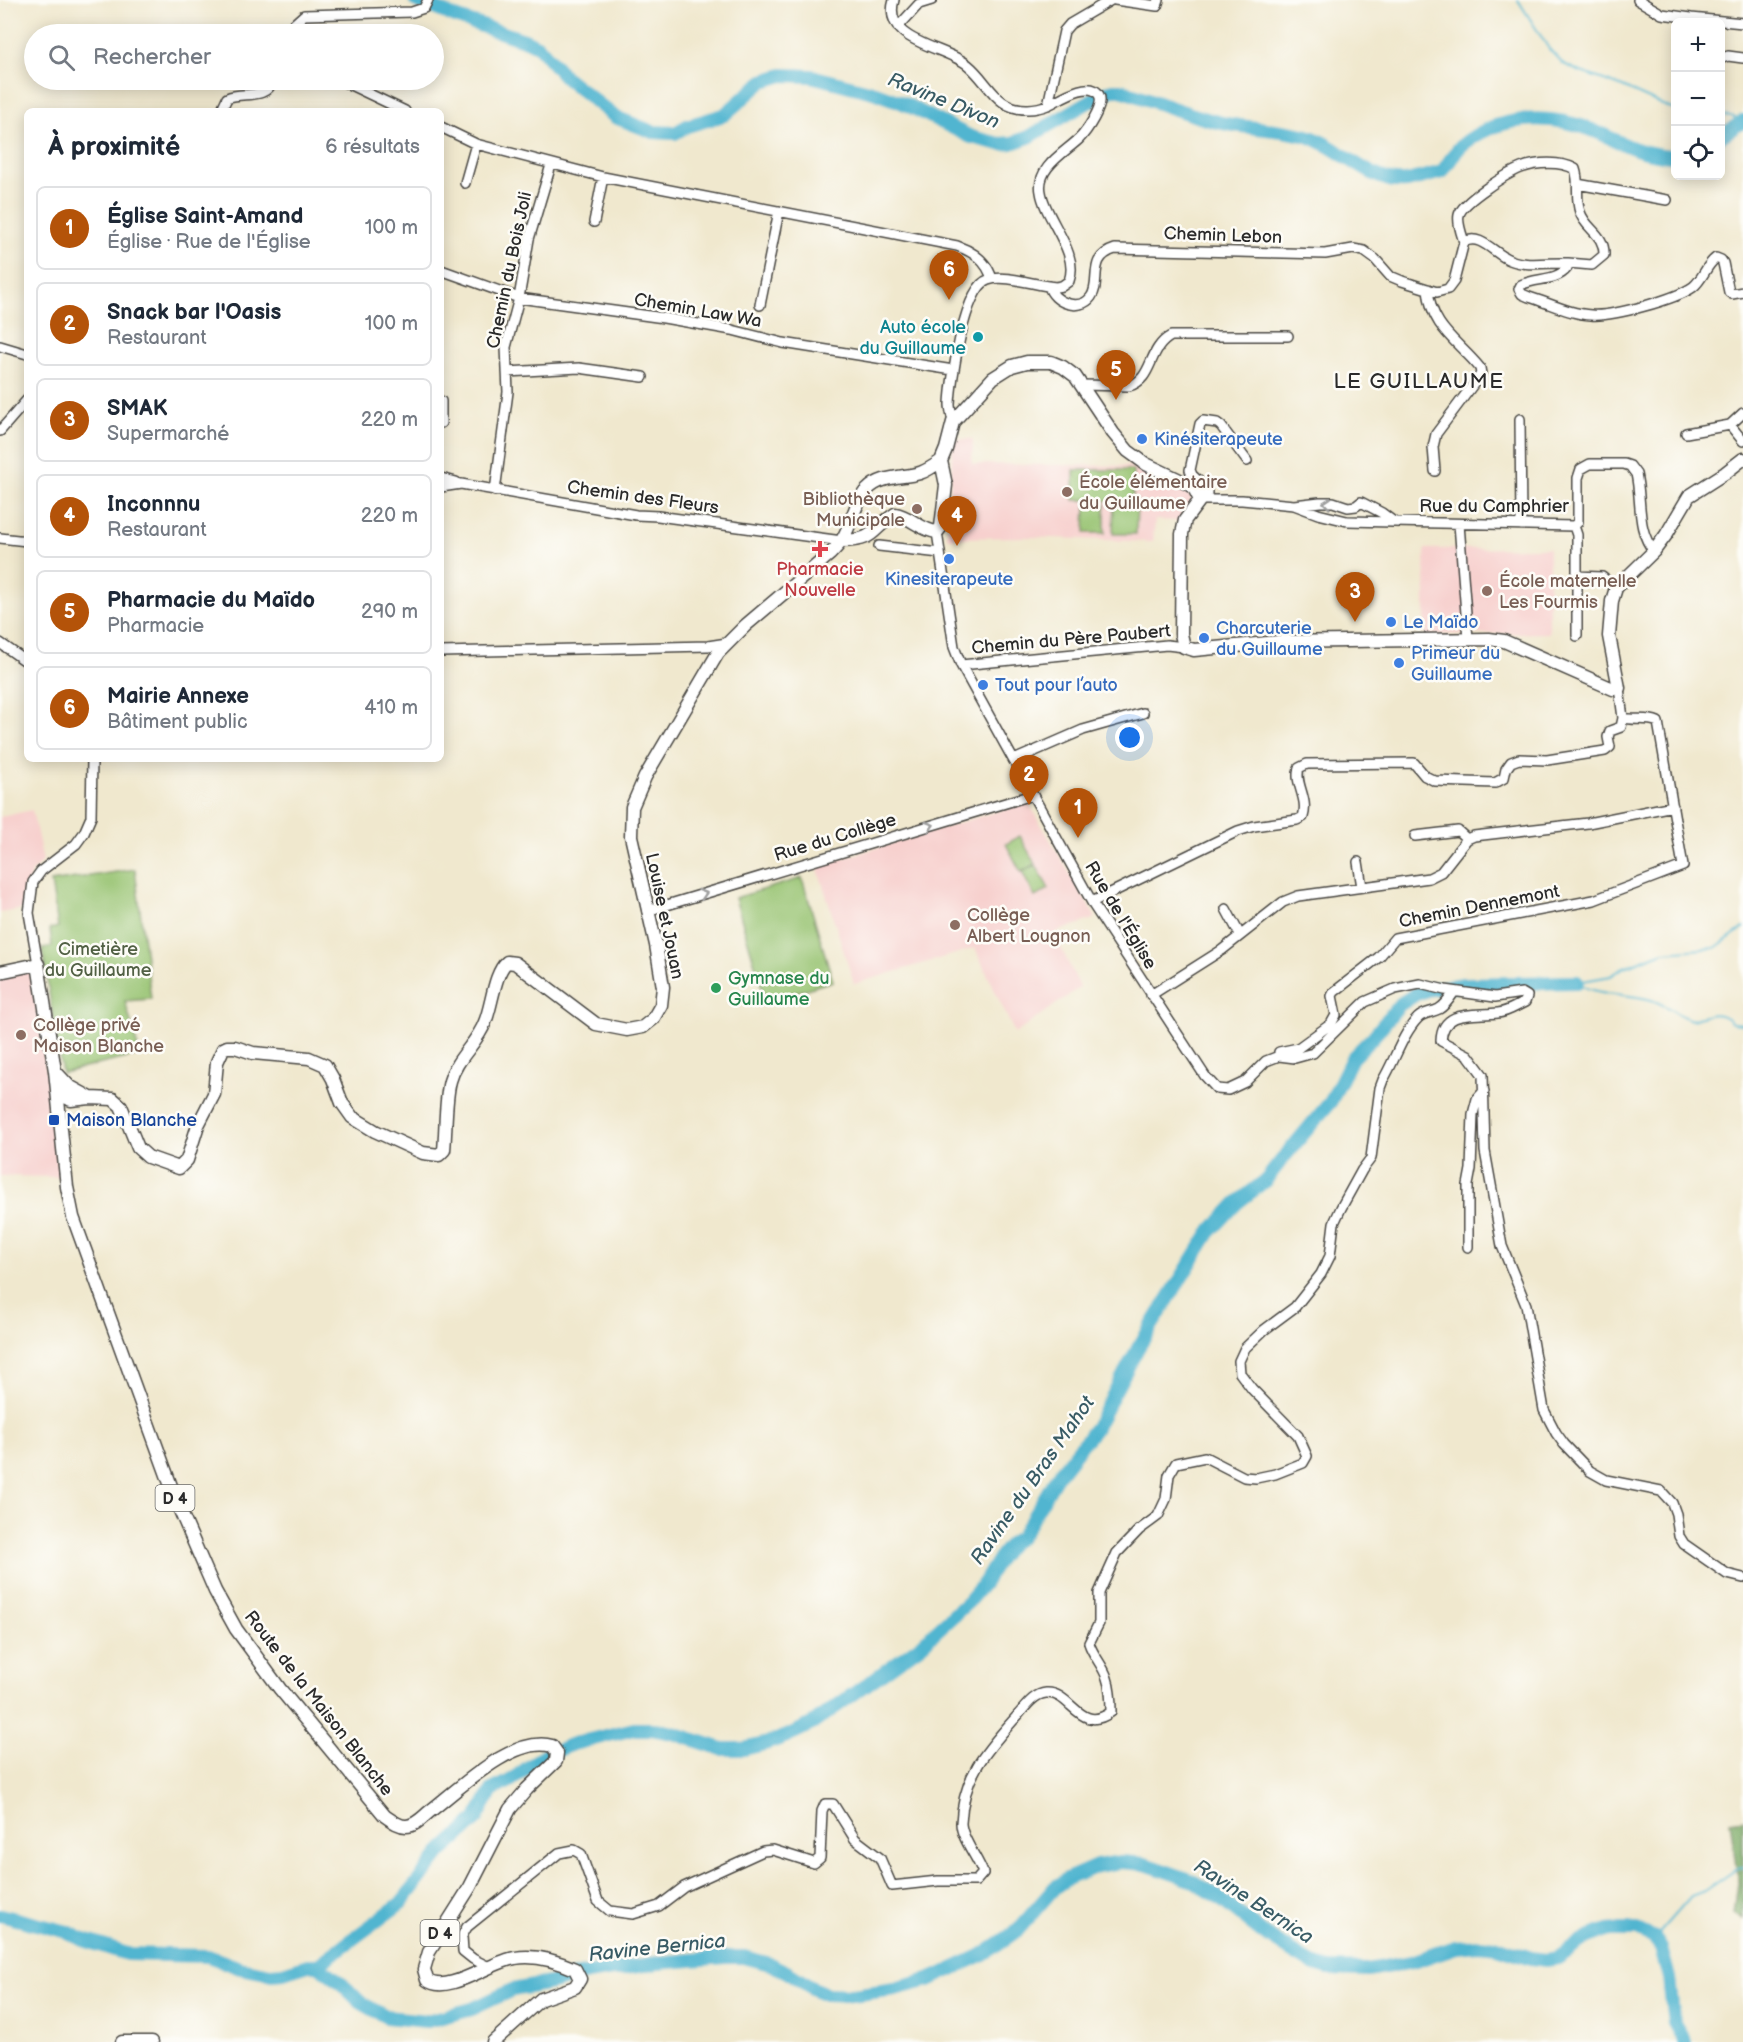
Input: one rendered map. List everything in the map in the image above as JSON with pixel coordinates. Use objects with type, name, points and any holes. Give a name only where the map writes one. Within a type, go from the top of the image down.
[{"type":"main road","points":[[842,541],[861,540],[870,536],[895,514],[902,515],[926,530],[937,532],[941,527],[946,485],[940,461],[953,422],[993,378],[1012,366],[1026,362],[1051,362],[1075,376],[1113,433],[1128,451],[1146,464],[1194,488],[1200,500],[1185,520],[1182,534],[1181,634],[1184,647],[1194,650],[1278,642],[1489,639],[1504,641],[1612,689],[1619,688],[1609,636],[1612,601],[1616,588],[1654,551],[1689,496],[1743,459]]},
{"type":"main road","name":"Louise et Jouan","points":[[57,1092],[90,1098],[113,1099],[121,1106],[138,1148],[148,1157],[179,1168],[187,1160],[198,1125],[214,1094],[217,1062],[223,1049],[235,1047],[253,1053],[309,1058],[325,1065],[342,1103],[352,1117],[413,1149],[439,1155],[444,1150],[450,1083],[464,1054],[485,1024],[503,966],[507,962],[515,963],[596,1024],[627,1030],[643,1027],[653,1019],[661,1005],[663,987],[631,836],[632,807],[645,777],[718,653],[746,625],[816,567],[842,541],[868,489],[879,482],[897,476],[919,473],[940,461]]},
{"type":"main road","points":[[0,972],[38,964]]},
{"type":"main road","name":"Route de la Maison Blanche","points":[[38,964],[55,1071],[58,1114],[73,1217],[179,1508],[214,1592],[236,1629],[280,1689],[385,1816],[404,1826],[419,1821],[481,1769],[514,1752],[544,1744],[552,1746],[557,1753],[556,1761],[526,1789],[510,1809],[470,1887],[429,1952],[424,1969],[424,1974],[430,1983],[443,1985],[506,1960],[528,1957],[562,1963],[575,1969],[580,1979],[575,1987],[541,1999],[493,2042]]},
{"type":"main road","points":[[55,1071],[72,1094],[58,1114]]},
{"type":"main road","points":[[122,2042],[147,2042]]},
{"type":"street","points":[[294,24],[304,15],[412,12],[424,8],[428,0]]},
{"type":"street","points":[[894,0],[892,17],[898,27],[909,37],[968,65],[994,96],[1008,106],[1029,109],[1048,105],[1079,90],[1090,90],[1099,95],[1100,107],[1080,137],[1053,161],[1044,172],[1040,183],[1041,193],[1067,250],[1071,265],[1071,278],[1066,284],[1049,286],[992,279],[980,285],[964,321],[953,370],[950,406],[953,422]]},
{"type":"street","points":[[898,27],[919,4],[932,0]]},
{"type":"street","points":[[1048,105],[1064,31],[1070,24],[1113,0],[1158,3]]},
{"type":"street","points":[[1638,0],[1662,14],[1681,18]]},
{"type":"street","points":[[1725,23],[1743,24]]},
{"type":"street","points":[[1725,57],[1743,58]]},
{"type":"street","points":[[222,108],[227,98],[256,95],[265,90]]},
{"type":"street","points":[[361,90],[399,108]]},
{"type":"street","points":[[444,129],[476,144],[603,177],[957,246],[974,253],[981,259],[992,279]]},
{"type":"street","points":[[465,183],[476,144]]},
{"type":"street","points":[[1434,471],[1433,447],[1436,434],[1482,374],[1475,362],[1446,333],[1429,304],[1428,289],[1437,292],[1448,289],[1454,281],[1464,242],[1459,215],[1465,205],[1520,168],[1545,164],[1568,165],[1575,170],[1580,215],[1605,246],[1604,255],[1592,265],[1568,262],[1523,263],[1509,260],[1480,241],[1470,239],[1464,242]]},
{"type":"street","name":"Chemin du Bois Joli","points":[[495,491],[508,392],[506,347],[519,298],[529,239],[551,165]]},
{"type":"street","points":[[594,222],[603,177]]},
{"type":"street","points":[[1577,184],[1667,200]]},
{"type":"street","points":[[760,305],[779,211]]},
{"type":"street","name":"Chemin Lebon","points":[[1049,286],[1054,297],[1065,303],[1084,302],[1093,294],[1099,260],[1104,254],[1115,249],[1325,254],[1353,249],[1364,251],[1390,276],[1428,289]]},
{"type":"street","points":[[1568,262],[1568,268],[1556,277],[1531,280],[1521,285],[1519,289],[1522,294],[1577,313],[1606,315],[1649,304],[1688,290],[1704,275],[1713,260],[1719,258],[1724,268],[1727,290],[1732,294],[1743,292]]},
{"type":"street","name":"Chemin Law Wa","points":[[444,271],[519,298],[664,318],[732,330],[783,343],[953,370]]},
{"type":"street","points":[[1082,385],[1129,386],[1135,384],[1142,379],[1158,345],[1171,336],[1288,336]]},
{"type":"street","points":[[0,346],[24,353]]},
{"type":"street","points":[[507,372],[579,368],[643,376]]},
{"type":"street","points":[[0,431],[24,403]]},
{"type":"street","points":[[1686,433],[1730,425],[1743,413]]},
{"type":"street","points":[[1520,419],[1521,525]]},
{"type":"street","points":[[1200,500],[1207,493],[1206,488],[1192,475],[1190,470],[1200,424],[1203,421],[1217,423],[1221,426],[1247,461]]},
{"type":"street","points":[[1730,425],[1743,441]]},
{"type":"street","name":"Rue du Camphrier","points":[[1294,505],[1317,514],[1347,521],[1574,526],[1578,522],[1578,478],[1581,469],[1590,464],[1624,464],[1630,466],[1637,477],[1644,534],[1648,545],[1654,551]]},
{"type":"street","points":[[444,479],[461,484]]},
{"type":"street","name":"Chemin des Fleurs","points":[[444,487],[461,484],[636,515],[842,541]]},
{"type":"street","name":"Rue du Camphrier","points":[[1200,500],[1242,500],[1294,505],[1333,502],[1348,507],[1356,506],[1361,502],[1394,522]]},
{"type":"street","points":[[1459,524],[1468,639]]},
{"type":"street","points":[[1574,526],[1577,535],[1577,636]]},
{"type":"street","name":"Rue de l'Église","points":[[937,532],[954,647],[961,665],[1092,902],[1205,1076],[1217,1089],[1228,1090],[1245,1082],[1266,1061]]},
{"type":"street","points":[[0,538],[24,541]]},
{"type":"street","points":[[879,546],[940,553]]},
{"type":"street","points":[[1576,576],[1602,577],[1616,588]]},
{"type":"street","points":[[0,643],[24,660]]},
{"type":"street","points":[[444,652],[727,644]]},
{"type":"street","name":"Chemin du Père Paubert","points":[[961,665],[1167,645],[1184,647]]},
{"type":"street","points":[[1092,902],[1238,831],[1303,817],[1306,808],[1297,774],[1299,768],[1307,764],[1413,763],[1425,776],[1435,782],[1496,783],[1504,778],[1511,762],[1519,759],[1547,760],[1605,751],[1610,747],[1608,737],[1610,731],[1621,727],[1623,718],[1619,688]]},
{"type":"street","points":[[1014,760],[1083,730],[1143,713]]},
{"type":"street","points":[[1151,995],[1222,950],[1283,902],[1298,896],[1429,878],[1441,872],[1467,839],[1474,836],[1588,824],[1672,806],[1658,722],[1652,719],[1623,718]]},
{"type":"street","points":[[38,964],[29,913],[33,882],[41,871],[76,844],[88,825],[91,817],[92,762]]},
{"type":"street","name":"Rue du Collège","points":[[647,911],[1032,795]]},
{"type":"street","name":"Chemin Dennemont","points":[[1266,1061],[1278,1053],[1298,1048],[1331,1024],[1336,1015],[1332,996],[1334,992],[1374,962],[1395,938],[1594,900],[1683,866],[1672,806]]},
{"type":"street","points":[[1414,836],[1458,831],[1467,839]]},
{"type":"street","points":[[1358,862],[1362,887]]},
{"type":"street","points":[[1226,909],[1240,935]]},
{"type":"street","points":[[1266,1061],[1279,1056],[1295,1058],[1313,1053],[1365,1002],[1395,989],[1420,984],[1495,997],[1522,993],[1527,996],[1525,1002],[1500,1013],[1464,1014],[1446,1026],[1441,1033],[1441,1041],[1468,1055],[1483,1075],[1485,1151],[1493,1198],[1502,1246],[1526,1305],[1544,1410],[1564,1444],[1590,1471],[1606,1480],[1661,1491],[1672,1503],[1679,1536],[1684,1544],[1727,1574],[1743,1578]]},
{"type":"street","points":[[489,1967],[473,1959],[464,1951],[462,1936],[467,1927],[559,1853],[574,1850],[581,1854],[598,1901],[610,1911],[633,1914],[659,1906],[684,1887],[763,1851],[773,1850],[814,1863],[820,1858],[822,1811],[825,1804],[833,1804],[855,1839],[880,1858],[892,1886],[938,1881],[976,1881],[982,1873],[961,1825],[965,1795],[975,1769],[985,1752],[1036,1696],[1049,1693],[1064,1700],[1078,1713],[1089,1718],[1103,1718],[1111,1712],[1107,1676],[1092,1652],[1089,1642],[1099,1623],[1099,1593],[1117,1553],[1139,1530],[1158,1516],[1166,1499],[1169,1475],[1176,1463],[1205,1457],[1244,1476],[1256,1478],[1275,1474],[1303,1463],[1307,1455],[1298,1436],[1240,1374],[1239,1361],[1245,1348],[1264,1330],[1295,1307],[1321,1274],[1330,1256],[1334,1223],[1362,1170],[1371,1158],[1383,1080],[1418,1017],[1438,1010],[1447,1002],[1450,991]]},
{"type":"street","points":[[1468,1247],[1468,1185],[1473,1114],[1477,1099],[1484,1091]]},
{"type":"shaded area","name":"École élémentaire du Guillaume","points":[[953,439],[973,439],[972,464],[1137,466],[1192,499],[1178,521],[1155,520],[1153,542],[1029,537],[947,538]]},
{"type":"shaded area","name":"École maternelle Les Fourmis","points":[[1549,548],[1549,633],[1425,635],[1425,549]]},
{"type":"shaded area","name":"Collège Albert Lougnon","points":[[1028,802],[1096,918],[1054,933],[1080,987],[1015,1034],[975,948],[854,984],[817,866]]},
{"type":"shaded area","points":[[32,810],[43,861],[33,871],[25,888],[23,909],[0,913],[0,817]]},
{"type":"shaded area","name":"Collège privé Maison Blanche","points":[[30,971],[34,977],[60,1177],[0,1176],[0,975]]},
{"type":"green space","points":[[1074,470],[1133,470],[1133,500],[1137,500],[1136,534],[1113,534],[1114,501],[1074,500]]},
{"type":"green space","points":[[1086,504],[1105,504],[1105,533],[1085,533]]},
{"type":"green space","points":[[1020,836],[1035,864],[1021,872],[1006,844]]},
{"type":"green space","points":[[1036,865],[1049,889],[1035,897],[1022,872]]},
{"type":"green space","name":"Cimetière du Guillaume","points":[[135,869],[151,999],[125,1001],[140,1055],[62,1073],[42,949],[52,946],[50,929],[58,927],[51,882]]},
{"type":"green space","points":[[802,878],[833,981],[766,1001],[735,898]]},
{"type":"green space","points":[[1743,1819],[1743,1919],[1734,1914],[1738,1882],[1730,1821]]},
{"type":"waterway","name":"Ravine Divon","points":[[415,0],[539,47],[565,77],[615,117],[653,132],[675,133],[687,126],[724,115],[763,81],[783,75],[811,76],[873,92],[903,103],[971,137],[1000,144],[1012,143],[1029,137],[1102,94],[1121,90],[1209,120],[1307,136],[1331,147],[1368,171],[1393,181],[1406,181],[1442,172],[1458,149],[1475,136],[1491,128],[1524,120],[1541,119],[1575,125],[1598,132],[1639,150],[1671,156]]},
{"type":"waterway","points":[[1518,0],[1549,49],[1562,63],[1671,109]]},
{"type":"waterway","points":[[1725,115],[1742,121]]},
{"type":"waterway","name":"Ravine Divon","points":[[1725,134],[1743,121]]},
{"type":"waterway","name":"Ravine du Bras Mahot","points":[[1577,982],[1611,976],[1624,967],[1664,952],[1715,948],[1743,928]]},
{"type":"waterway","name":"Ravine du Bras Mahot","points":[[318,1965],[401,1903],[441,1852],[476,1820],[492,1790],[510,1781],[543,1756],[573,1744],[634,1729],[652,1729],[673,1733],[722,1749],[744,1749],[768,1743],[812,1724],[921,1645],[968,1602],[1011,1543],[1021,1537],[1056,1478],[1096,1427],[1138,1348],[1209,1233],[1237,1203],[1266,1180],[1331,1101],[1352,1058],[1399,1005],[1416,994],[1431,989],[1464,984],[1577,982]]},
{"type":"waterway","points":[[1578,983],[1593,990],[1654,1001],[1692,1020],[1708,1015],[1718,1015],[1732,1023],[1743,1024]]},
{"type":"waterway","name":"Ravine Bernica","points":[[0,1915],[68,1932],[81,1939],[127,1954],[208,1956],[240,1968],[271,1974],[283,1973],[308,1965],[318,1965],[339,1981],[360,2002],[386,2017],[427,2021],[472,2009],[512,1990],[580,1975],[657,1963],[725,1957],[744,1957],[770,1964],[826,1994],[853,1995],[895,1989],[929,1980],[982,1955],[1018,1930],[1055,1887],[1097,1866],[1121,1862],[1145,1864],[1191,1880],[1214,1894],[1263,1933],[1294,1953],[1312,1964],[1329,1969],[1368,1970],[1412,1962],[1456,1947],[1479,1945],[1498,1947],[1531,1958],[1546,1960],[1558,1958],[1588,1937],[1609,1930],[1637,1930],[1654,1938],[1661,1947],[1669,1978],[1674,2023],[1685,2042]]},
{"type":"waterway","points":[[1654,1938],[1691,1896],[1704,1891],[1737,1868],[1743,1867]]},
{"type":"place","name":"Mairie Annexe","points":[[949,300]]},
{"type":"place","name":"Auto école du Guillaume","points":[[978,337]]},
{"type":"place","name":"Pharmacie du Maïdo","points":[[1116,400]]},
{"type":"place","name":"Kinésiterapeute","points":[[1142,439]]},
{"type":"place","name":"École élémentaire du Guillaume","points":[[1067,492]]},
{"type":"place","name":"Bibliothèque Municipale","points":[[917,509]]},
{"type":"place","name":"Inconnnu","points":[[957,546]]},
{"type":"place","name":"Pharmacie Nouvelle","points":[[820,549]]},
{"type":"place","name":"Kinesiterapeute","points":[[949,559]]},
{"type":"place","name":"École maternelle Les Fourmis","points":[[1487,591]]},
{"type":"place","name":"SMAK","points":[[1355,622]]},
{"type":"place","name":"Le Maïdo","points":[[1391,622]]},
{"type":"place","name":"Charcuterie du Guillaume","points":[[1204,638]]},
{"type":"place","name":"Primeur du Guillaume","points":[[1399,663]]},
{"type":"place","name":"Tout pour l’auto","points":[[983,685]]},
{"type":"place","name":"Snack bar l'Oasis","points":[[1029,805]]},
{"type":"place","name":"Église Saint-Amand","points":[[1078,838]]},
{"type":"place","name":"Collège Albert Lougnon","points":[[955,925]]},
{"type":"place","name":"Gymnase du Guillaume","points":[[716,988]]},
{"type":"place","name":"Collège privé Maison Blanche","points":[[21,1035]]},
{"type":"place","name":"Maison Blanche","points":[[54,1120]]},
{"type":"district","name":"LE GUILLAUME","points":[[1419,381]]}]
